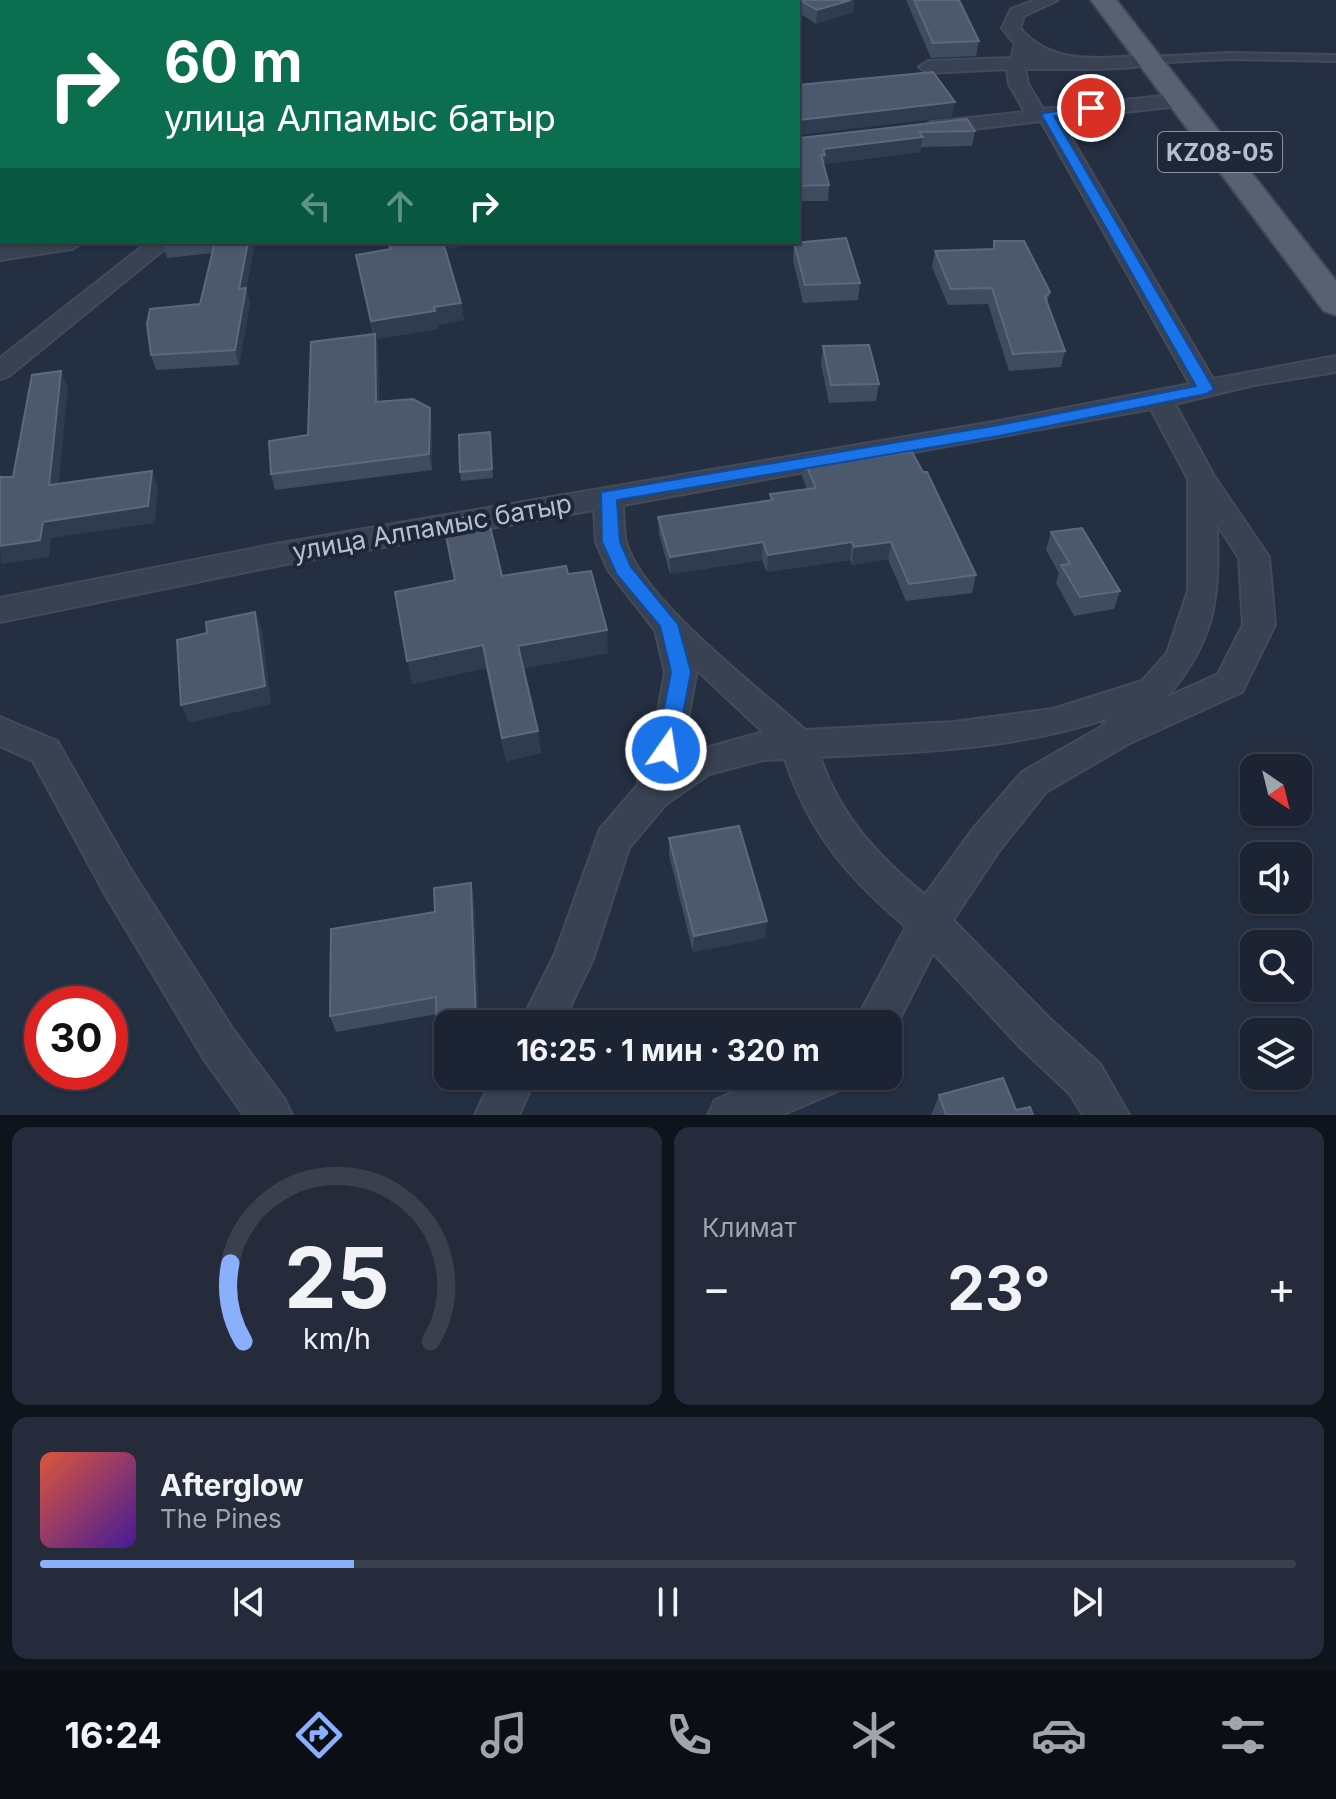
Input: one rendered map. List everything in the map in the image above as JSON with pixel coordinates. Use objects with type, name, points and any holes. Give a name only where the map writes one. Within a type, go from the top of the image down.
[{"type":"main road","name":"KZ08-05","points":[[1103,0],[1336,304]]},
{"type":"street","points":[[1050,0],[1017,13],[1011,28],[1024,53],[1015,63],[1017,81],[1042,114],[1206,389]]},
{"type":"street","points":[[1019,42],[1061,61]]},
{"type":"street","points":[[928,67],[1150,60]]},
{"type":"street","points":[[918,130],[1180,100]]},
{"type":"street","points":[[0,253],[59,244]]},
{"type":"street","points":[[0,371],[159,244]]},
{"type":"street","name":"улица Алпамыс батыр","points":[[0,610],[276,555],[1159,400],[1336,364]]},
{"type":"street","points":[[882,1010],[929,922],[986,840],[1034,782],[1113,737],[1230,683],[1259,625],[1254,557],[1202,479],[1159,400]]},
{"type":"street","points":[[1113,737],[1181,658],[1203,591],[1202,479]]},
{"type":"street","points":[[608,496],[611,542],[623,570],[669,624],[798,744],[815,796],[869,872],[929,922],[1035,1033],[1085,1079],[1107,1115]]},
{"type":"street","points":[[653,793],[672,728],[681,672],[669,624]]},
{"type":"street","points":[[548,1010],[573,959],[613,840],[653,793],[699,762],[763,746],[954,736],[1053,723],[1153,690]]},
{"type":"street","points":[[0,731],[45,751],[118,882],[212,1033],[270,1115]]},
{"type":"street","points":[[497,1115],[509,1090]]},
{"type":"street","points":[[730,1115],[790,1090]]},
{"type":"lane","points":[[1150,60],[1227,56],[1336,58]]},
{"type":"building","points":[[800,0],[851,0],[817,10]]},
{"type":"building","points":[[914,0],[959,0],[979,41],[933,43]]},
{"type":"building","points":[[933,72],[955,102],[800,120],[800,85]]},
{"type":"building","points":[[967,119],[975,131],[919,132],[923,137],[823,149],[825,155],[821,155],[829,185],[800,186],[800,138]]},
{"type":"building","points":[[846,238],[860,283],[805,285],[794,244]]},
{"type":"building","points":[[994,241],[1024,241],[1050,292],[1045,297],[1065,351],[1013,354],[992,288],[951,289],[935,251],[994,249]]},
{"type":"building","points":[[215,244],[248,244],[239,289],[246,288],[235,350],[151,355],[147,324],[150,309],[200,304]]},
{"type":"building","points":[[390,244],[444,244],[461,303],[434,307],[435,311],[371,321],[356,255],[391,249]]},
{"type":"building","points":[[375,334],[376,402],[413,399],[430,408],[429,454],[271,474],[269,441],[308,435],[311,342]]},
{"type":"building","points":[[869,345],[879,384],[831,385],[823,346]]},
{"type":"building","points":[[61,371],[49,485],[152,471],[148,506],[43,522],[40,540],[0,546],[0,477],[13,477],[32,375]]},
{"type":"building","points":[[490,432],[492,469],[460,472],[459,435]]},
{"type":"building","points":[[839,452],[844,461],[912,452],[923,472],[927,472],[976,575],[909,584],[891,542],[854,547],[852,542],[768,555],[763,542],[670,557],[658,517],[773,500],[770,494],[816,488],[803,458]]},
{"type":"building","points":[[487,514],[502,576],[566,566],[568,574],[591,571],[607,630],[518,646],[538,731],[502,738],[483,645],[407,661],[395,592],[455,580],[443,521]]},
{"type":"building","points":[[1082,528],[1120,591],[1080,597],[1061,565],[1070,564],[1051,532]]},
{"type":"building","points":[[255,612],[265,686],[181,705],[177,640],[207,633],[206,622]]},
{"type":"building","points":[[739,826],[767,921],[694,936],[669,838]]},
{"type":"building","points":[[471,883],[476,1010],[436,1010],[436,997],[330,1016],[331,929],[435,912],[434,888]]},
{"type":"building","points":[[1003,1078],[1016,1110],[1030,1107],[1033,1115],[946,1115],[939,1095]]},
{"type":"route","points":[[666,750],[681,672],[669,624],[654,611],[623,570],[611,542],[608,496],[999,430],[1206,389],[1047,114],[1091,108]]}]
